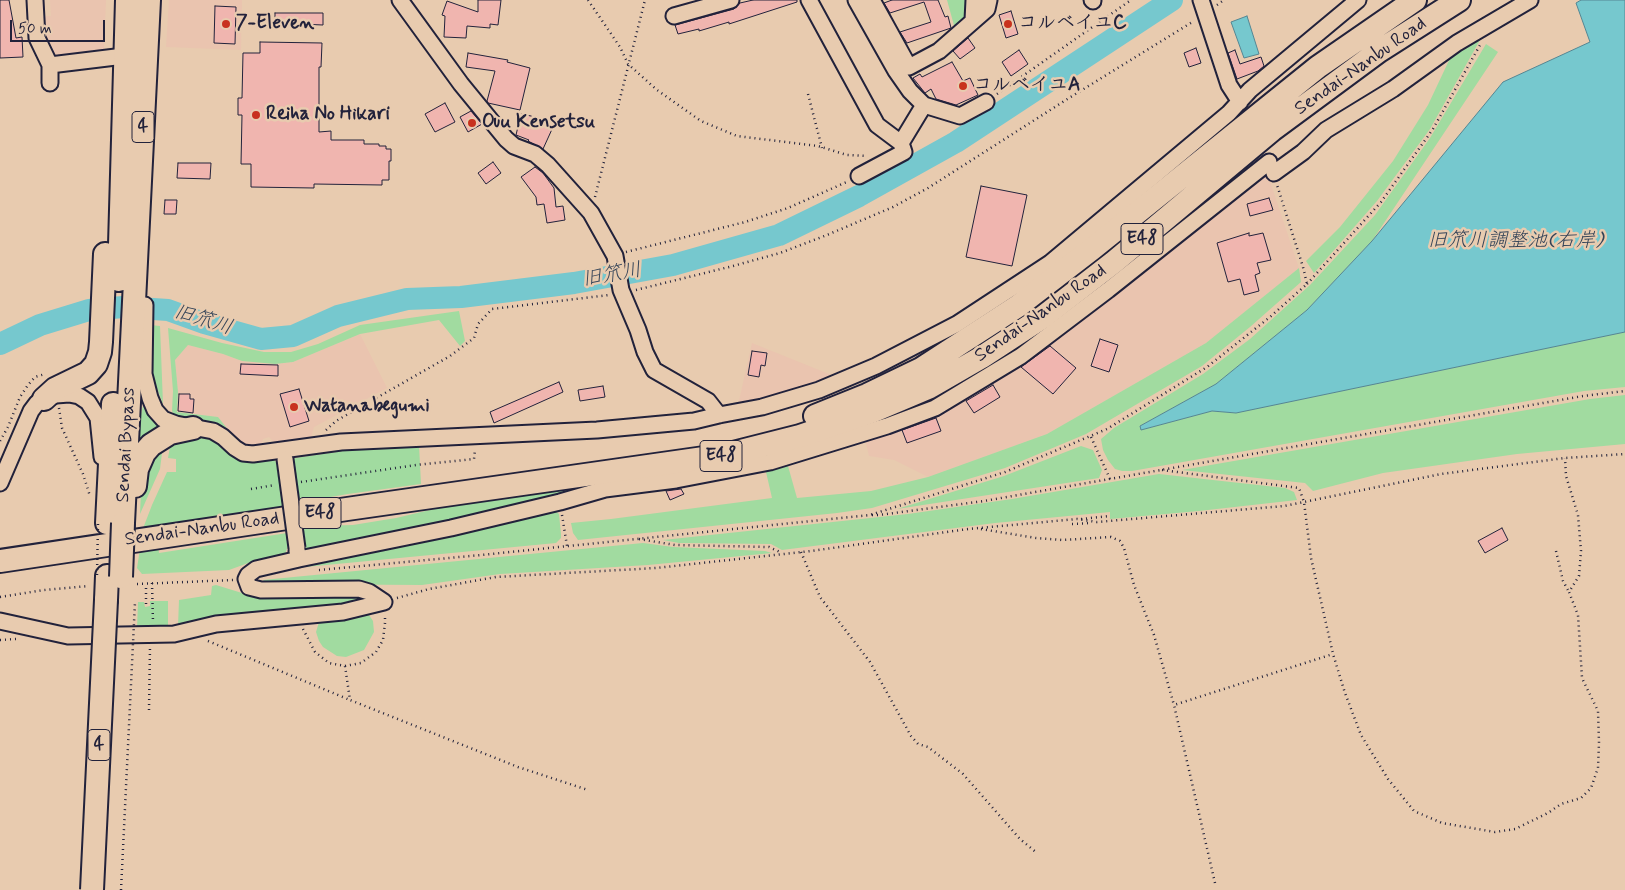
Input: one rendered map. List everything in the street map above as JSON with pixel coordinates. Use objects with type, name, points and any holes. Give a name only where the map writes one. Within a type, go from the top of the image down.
[{"type":"highway","name":"4","points":[[126,254],[121,172],[127,0]]},
{"type":"highway","name":"Sendai Bypass","points":[[106,890],[111,587],[107,516],[123,342],[126,254],[144,120],[149,0]]},
{"type":"highway","name":"Sendai-Nanbu Road","points":[[641,467],[795,424],[867,395],[921,369],[1018,306],[1092,249],[1318,67],[1415,0]]},
{"type":"highway","name":"Sendai-Nanbu Road","points":[[0,561],[725,455],[800,436],[871,412],[922,391],[975,361],[1043,316],[1114,262],[1272,130],[1379,51],[1460,0]]},
{"type":"highway","points":[[52,403],[54,389],[88,373],[96,364],[100,352],[123,342],[126,254]]},
{"type":"highway","points":[[107,516],[133,502],[137,469],[144,452],[160,438],[170,433],[193,428]]},
{"type":"highway","name":"Sendai Bypass","points":[[92,890],[111,587]]},
{"type":"street","points":[[35,0],[37,38],[50,65],[50,83]]},
{"type":"street","points":[[400,0],[461,84],[506,139],[514,146],[534,154],[548,165],[590,213],[614,255],[622,292],[654,370],[708,401],[719,414]]},
{"type":"street","points":[[674,16],[731,0]]},
{"type":"street","points":[[809,0],[877,125],[902,140]]},
{"type":"street","points":[[856,0],[896,71],[922,109],[960,116],[986,102]]},
{"type":"street","points":[[872,0],[909,67],[939,51],[987,9],[989,0]]},
{"type":"street","points":[[973,20],[974,0]]},
{"type":"street","points":[[123,342],[144,374],[155,410],[163,418],[176,424],[213,431],[235,448],[253,454],[284,454],[341,442],[597,430],[694,421],[719,414],[762,407],[819,390],[876,366],[957,324],[1050,263],[1229,113],[1250,90],[1358,0]]},
{"type":"street","points":[[384,602],[370,592],[359,589],[254,589],[249,588],[246,579],[256,569],[298,554],[451,528],[560,502],[605,489],[676,480],[770,462],[887,426],[935,408],[1021,356],[1271,167],[1303,152],[1326,130],[1393,89],[1457,43],[1530,0]]},
{"type":"street","points":[[1204,6],[1230,85],[1240,102]]},
{"type":"street","points":[[50,65],[124,56]]},
{"type":"street","points":[[859,176],[904,152],[902,140],[922,109]]},
{"type":"street","points":[[0,483],[31,411],[37,403],[52,403],[69,394],[79,396],[88,402],[98,418],[107,516]]},
{"type":"street","points":[[284,454],[298,554]]},
{"type":"street","points":[[0,621],[68,636],[174,634],[216,624],[343,612],[384,602]]},
{"type":"path","points":[[588,0],[620,48],[628,64],[657,90],[701,121],[736,136],[822,148],[847,155],[866,156]]},
{"type":"path","points":[[590,213],[645,0]]},
{"type":"path","points":[[986,102],[1131,0]]},
{"type":"path","points":[[323,445],[326,430],[336,421],[450,356],[474,338],[478,324],[492,309],[622,292],[780,252],[827,235],[892,207],[928,188],[1069,98],[1204,6],[1224,0]]},
{"type":"path","points":[[870,515],[1005,472],[1107,429],[1207,367],[1270,317],[1307,284],[1381,202],[1433,128],[1481,44]]},
{"type":"path","points":[[808,94],[822,148]]},
{"type":"path","points":[[1271,167],[1307,284]]},
{"type":"path","points":[[614,255],[746,222],[788,208],[859,176]]},
{"type":"path","points":[[317,570],[879,515],[984,501],[1573,398],[1625,391]]},
{"type":"path","points":[[52,403],[83,474],[107,516],[121,890]]},
{"type":"path","points":[[298,482],[416,465],[474,459],[476,436]]},
{"type":"path","points":[[1090,436],[1110,479]]},
{"type":"path","points":[[1072,524],[1284,506],[1441,474],[1565,458],[1625,454]]},
{"type":"path","points":[[1565,458],[1566,476],[1578,515],[1581,551],[1579,576],[1569,592]]},
{"type":"path","points":[[1162,470],[1299,488],[1304,502],[1311,558],[1333,654],[1344,693],[1362,735],[1388,779],[1414,810],[1442,823],[1460,827],[1495,832],[1515,829],[1548,813],[1561,804],[1581,798],[1591,788],[1598,768],[1598,711],[1582,678],[1578,615],[1563,580],[1556,551]]},
{"type":"path","points":[[251,489],[279,485]]},
{"type":"path","points":[[560,502],[567,546]]},
{"type":"path","points":[[297,616],[315,652],[329,663],[346,666],[361,663],[376,652],[383,640],[385,623],[384,602],[429,589],[496,577],[656,568],[801,552],[978,528],[1110,516]]},
{"type":"path","points":[[1077,519],[1096,522]]},
{"type":"path","points":[[978,528],[1036,538],[1062,540],[1111,537],[1120,541],[1124,548],[1134,585],[1154,635],[1174,704],[1215,882]]},
{"type":"path","points":[[635,539],[676,545],[769,547],[783,553]]},
{"type":"path","points":[[801,552],[820,597],[870,662],[911,736],[918,744],[928,747],[963,774],[1020,839],[1037,853]]},
{"type":"path","points":[[0,597],[44,590],[246,579]]},
{"type":"path","points":[[146,584],[146,604]]},
{"type":"path","points":[[149,710],[152,584]]},
{"type":"path","points":[[186,631],[350,700],[518,767],[588,790]]},
{"type":"path","points":[[1174,704],[1333,654]]},
{"type":"path","points":[[346,666],[350,700]]},
{"type":"shaded area","points":[[50,0],[106,0],[104,52],[53,58],[42,37],[42,16],[51,16]]},
{"type":"shaded area","points":[[169,0],[242,0],[241,50],[166,47]]},
{"type":"shaded area","points":[[1267,172],[1299,268],[1206,343],[1047,434],[928,477],[894,460],[869,456],[865,439],[1017,364],[1111,298]]},
{"type":"shaded area","points":[[360,334],[387,388],[314,427],[310,441],[293,442],[291,439],[274,442],[269,437],[263,439],[261,445],[244,444],[233,437],[218,417],[177,412],[178,392],[175,360],[188,345],[242,361],[275,364],[293,362]]},
{"type":"shaded area","points":[[752,343],[834,376],[738,405]]},
{"type":"green space","points":[[947,0],[969,0],[970,18],[955,29]]},
{"type":"green space","points":[[1479,37],[1480,40],[1430,129],[1377,201],[1314,273],[1306,261],[1340,227],[1393,161],[1428,105],[1452,54]]},
{"type":"green space","points":[[1486,44],[1498,52],[1372,241],[1307,310],[1216,384],[1140,426],[1141,430],[1212,411],[1236,413],[1625,332],[1625,387],[1584,391],[1132,471],[1115,469],[1103,450],[1101,439],[1114,428],[1203,374],[1250,339],[1310,285],[1375,215],[1430,138]]},
{"type":"green space","points":[[1299,268],[1301,282],[1202,366],[1086,434],[1005,468],[872,508],[578,540],[573,533],[571,523],[772,498],[766,472],[788,466],[797,498],[871,491],[928,477],[1047,434],[1206,343]]},
{"type":"green space","points":[[459,311],[465,341],[460,346],[439,320],[360,334],[293,362],[275,364],[242,361],[188,345],[175,360],[178,392],[177,412],[218,417],[230,432],[215,423],[185,420],[174,415],[172,411],[173,391],[168,328],[264,352],[291,352],[318,344],[360,325]]},
{"type":"green space","points":[[150,325],[160,326],[163,404],[150,370]]},
{"type":"green space","points":[[1625,395],[1625,444],[1517,454],[1383,473],[1313,491],[1305,483],[1182,470],[1590,399]]},
{"type":"green space","points":[[143,406],[168,428],[137,449],[139,423]]},
{"type":"green space","points":[[183,436],[205,436],[212,438],[222,444],[230,455],[239,460],[250,462],[274,460],[278,464],[285,509],[142,531],[167,472],[176,472],[176,459],[168,458],[171,441]]},
{"type":"green space","points":[[163,445],[160,469],[140,514],[141,492],[147,468]]},
{"type":"green space","points":[[419,445],[421,484],[296,503],[290,461],[295,458],[343,451]]},
{"type":"green space","points":[[1081,446],[1093,450],[1102,470],[1099,478],[897,509],[1004,476]]},
{"type":"green space","points":[[1159,474],[1285,488],[1294,492],[1297,500],[1110,519],[1110,512],[995,523],[782,550],[771,544],[679,543],[663,540],[908,514],[1012,499]]},
{"type":"green space","points":[[594,486],[528,505],[310,550],[303,546],[301,528],[353,525],[434,509]]},
{"type":"green space","points":[[554,510],[559,514],[561,534],[561,538],[556,543],[274,570]]},
{"type":"green space","points":[[287,533],[288,545],[285,555],[251,562],[229,570],[142,574],[137,568],[140,549],[158,545],[159,553]]},
{"type":"green space","points":[[643,543],[673,547],[765,551],[772,553],[648,565],[500,574],[422,585],[267,584],[263,580]]},
{"type":"green space","points":[[216,585],[255,597],[354,596],[359,602],[350,605],[178,626],[179,600],[211,595],[212,586]]},
{"type":"green space","points":[[150,601],[168,601],[168,628],[137,629],[138,602],[144,602],[145,607],[150,606]]},
{"type":"green space","points":[[369,615],[373,621],[374,632],[364,650],[346,657],[337,656],[323,647],[319,641],[316,632],[319,622]]},
{"type":"water","name":"旧笊川調整池(右岸)","points":[[1581,0],[1625,0],[1625,332],[1236,413],[1212,411],[1141,430],[1140,426],[1216,384],[1307,310],[1372,241],[1503,82],[1590,42],[1576,3]]},
{"type":"water","points":[[1247,16],[1259,54],[1244,58],[1231,22]]},
{"type":"building","points":[[0,0],[9,0],[16,38],[22,37],[23,57],[0,58]]},
{"type":"building","points":[[478,0],[501,0],[498,25],[490,24],[490,28],[467,26],[466,38],[444,37],[445,16],[442,15],[447,1],[478,12]]},
{"type":"building","points":[[753,0],[797,0],[797,2],[729,24],[729,22],[699,31],[699,29],[678,34],[675,25],[734,9],[740,3]]},
{"type":"building","points":[[892,0],[938,0],[945,17],[948,16],[951,28],[907,43],[900,32],[931,22],[924,2],[890,13],[884,3]]},
{"type":"building","points":[[215,6],[236,7],[235,44],[214,43]]},
{"type":"building","name":"コルベイユC","points":[[1011,11],[1018,34],[1006,38],[999,15]]},
{"type":"building","points":[[275,13],[323,13],[323,25],[275,23]]},
{"type":"building","points":[[968,38],[975,48],[960,59],[953,51]]},
{"type":"building","points":[[260,42],[322,43],[321,67],[319,67],[319,132],[331,131],[331,140],[364,140],[364,144],[379,144],[379,146],[386,146],[386,149],[391,149],[389,180],[382,180],[382,185],[314,184],[314,188],[251,187],[251,164],[241,164],[242,115],[238,115],[238,98],[242,98],[243,53],[260,53]]},
{"type":"building","points":[[1196,48],[1201,63],[1189,67],[1184,53]]},
{"type":"building","points":[[1019,50],[1028,64],[1011,76],[1002,62]]},
{"type":"building","points":[[1235,50],[1240,64],[1261,57],[1264,66],[1258,71],[1237,79],[1228,53]]},
{"type":"building","points":[[468,53],[508,60],[507,62],[530,68],[520,110],[488,103],[495,71],[466,67]]},
{"type":"building","points":[[952,62],[963,81],[970,78],[978,95],[956,105],[936,99],[931,89],[925,93],[913,78],[920,74],[922,77]]},
{"type":"building","points":[[445,103],[455,122],[435,132],[425,114]]},
{"type":"building","points":[[471,111],[482,124],[468,132],[460,117]]},
{"type":"building","points":[[521,114],[531,116],[553,127],[543,149],[529,140],[516,135]]},
{"type":"building","points":[[493,162],[501,173],[486,184],[478,173]]},
{"type":"building","points":[[178,163],[211,163],[210,179],[177,178]]},
{"type":"building","points":[[535,167],[543,173],[554,188],[556,207],[563,206],[565,220],[547,223],[544,204],[537,205],[536,197],[521,177]]},
{"type":"building","points":[[981,186],[1027,195],[1012,266],[966,257]]},
{"type":"building","points":[[1269,198],[1273,210],[1250,216],[1247,204]]},
{"type":"building","points":[[165,200],[177,200],[176,214],[164,214]]},
{"type":"building","points":[[1249,233],[1249,236],[1263,233],[1271,260],[1257,263],[1260,273],[1255,275],[1259,291],[1244,295],[1240,279],[1228,282],[1217,243]]},
{"type":"building","points":[[1100,339],[1118,345],[1109,372],[1091,366]]},
{"type":"building","points":[[1050,346],[1076,368],[1053,394],[1021,367]]},
{"type":"building","points":[[752,351],[767,353],[765,366],[761,365],[759,377],[748,375]]},
{"type":"building","points":[[241,364],[278,365],[278,376],[240,374]]},
{"type":"building","points":[[559,382],[563,392],[494,423],[490,412]]},
{"type":"building","points":[[993,385],[1000,397],[974,413],[966,401]]},
{"type":"building","points":[[603,386],[605,397],[580,401],[578,390]]},
{"type":"building","points":[[299,389],[309,421],[290,427],[280,394]]},
{"type":"building","points":[[179,394],[190,394],[190,399],[194,399],[193,413],[178,411]]},
{"type":"building","points":[[936,418],[941,431],[907,443],[902,430]]},
{"type":"building","points":[[681,489],[684,494],[670,500],[666,491]]},
{"type":"building","points":[[1502,528],[1508,540],[1485,553],[1478,541]]},
{"type":"waterway","name":"旧笊川","points":[[0,344],[40,325],[89,310],[123,307],[168,310],[204,323],[261,339],[293,336],[338,316],[407,299],[461,297],[574,283],[673,265],[779,235],[859,196],[956,142],[1172,0]]},
{"type":"place","name":"7-Eleven","points":[[226,24]]},
{"type":"place","name":"コルベイユC","points":[[1008,24]]},
{"type":"place","name":"コルベイユA","points":[[963,86]]},
{"type":"place","name":"Reiha No Hikari","points":[[256,115]]},
{"type":"place","name":"Ouu Kensetsu","points":[[472,123]]},
{"type":"place","name":"Watanabegumi","points":[[294,407]]}]
